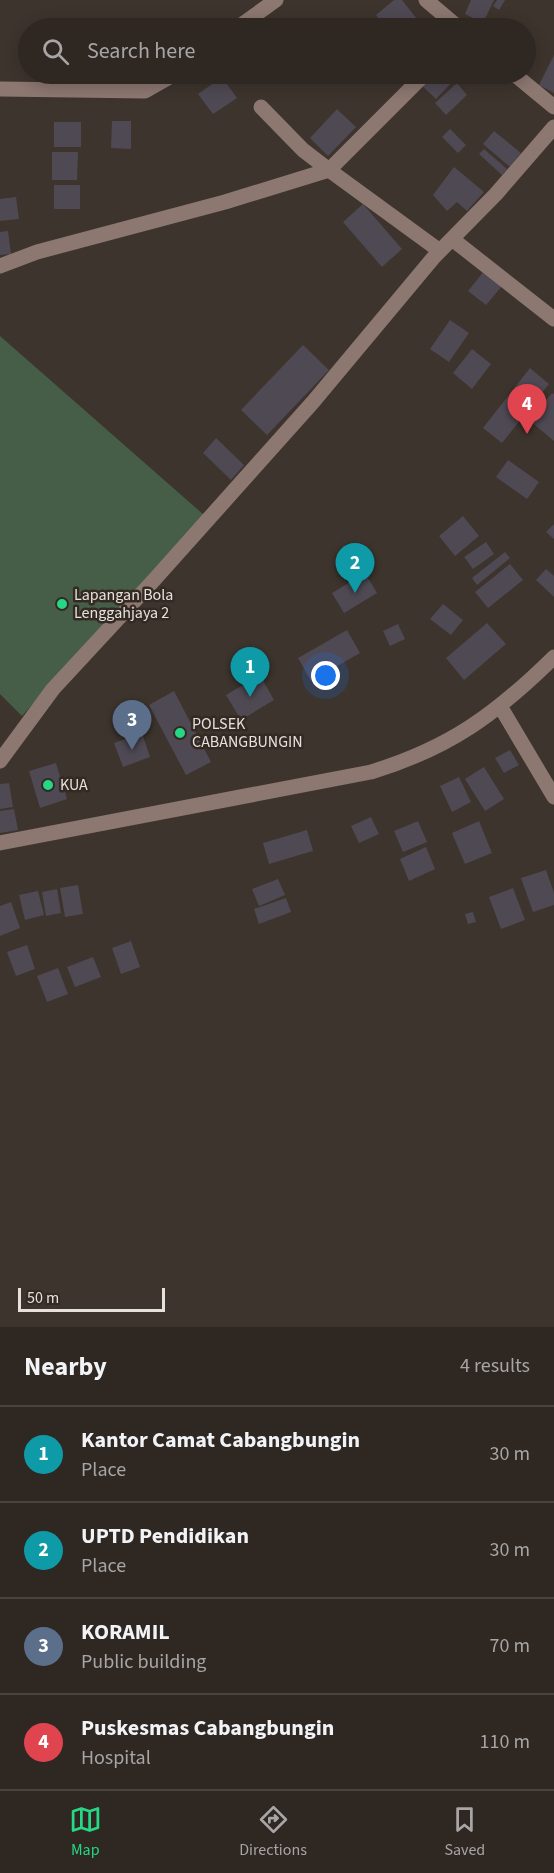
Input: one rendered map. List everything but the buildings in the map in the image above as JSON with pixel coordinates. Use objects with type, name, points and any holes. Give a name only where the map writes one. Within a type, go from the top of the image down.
[{"type":"street","points":[[251,18],[276,0]]},
{"type":"street","points":[[426,0],[447,18]]},
{"type":"street","points":[[0,89],[145,91],[157,84]]},
{"type":"street","points":[[0,266],[37,252],[156,221],[328,170],[415,84]]},
{"type":"street","points":[[526,84],[554,107]]},
{"type":"street","points":[[261,107],[303,150],[440,252]]},
{"type":"street","points":[[0,760],[53,689],[312,402],[440,252],[554,127]]},
{"type":"street","points":[[452,239],[554,319]]},
{"type":"street","points":[[0,843],[372,772],[412,760],[481,722],[554,657]]},
{"type":"street","points":[[500,706],[554,796]]},
{"type":"green space","name":"Lapangan Bola Lenggahjaya 2","points":[[0,336],[204,515],[22,716],[0,694]]},
{"type":"place","name":"Puskesmas Cabangbungin","points":[[527,434]]},
{"type":"place","name":"UPTD Pendidikan","points":[[355,593]]},
{"type":"place","name":"Lapangan Bola Lenggahjaya 2","points":[[62,604]]},
{"type":"place","name":"Kantor Camat Cabangbungin","points":[[250,697]]},
{"type":"place","name":"POLSEK CABANGBUNGIN","points":[[180,733]]},
{"type":"place","name":"KORAMIL","points":[[132,750]]},
{"type":"place","name":"KUA","points":[[48,785]]}]
